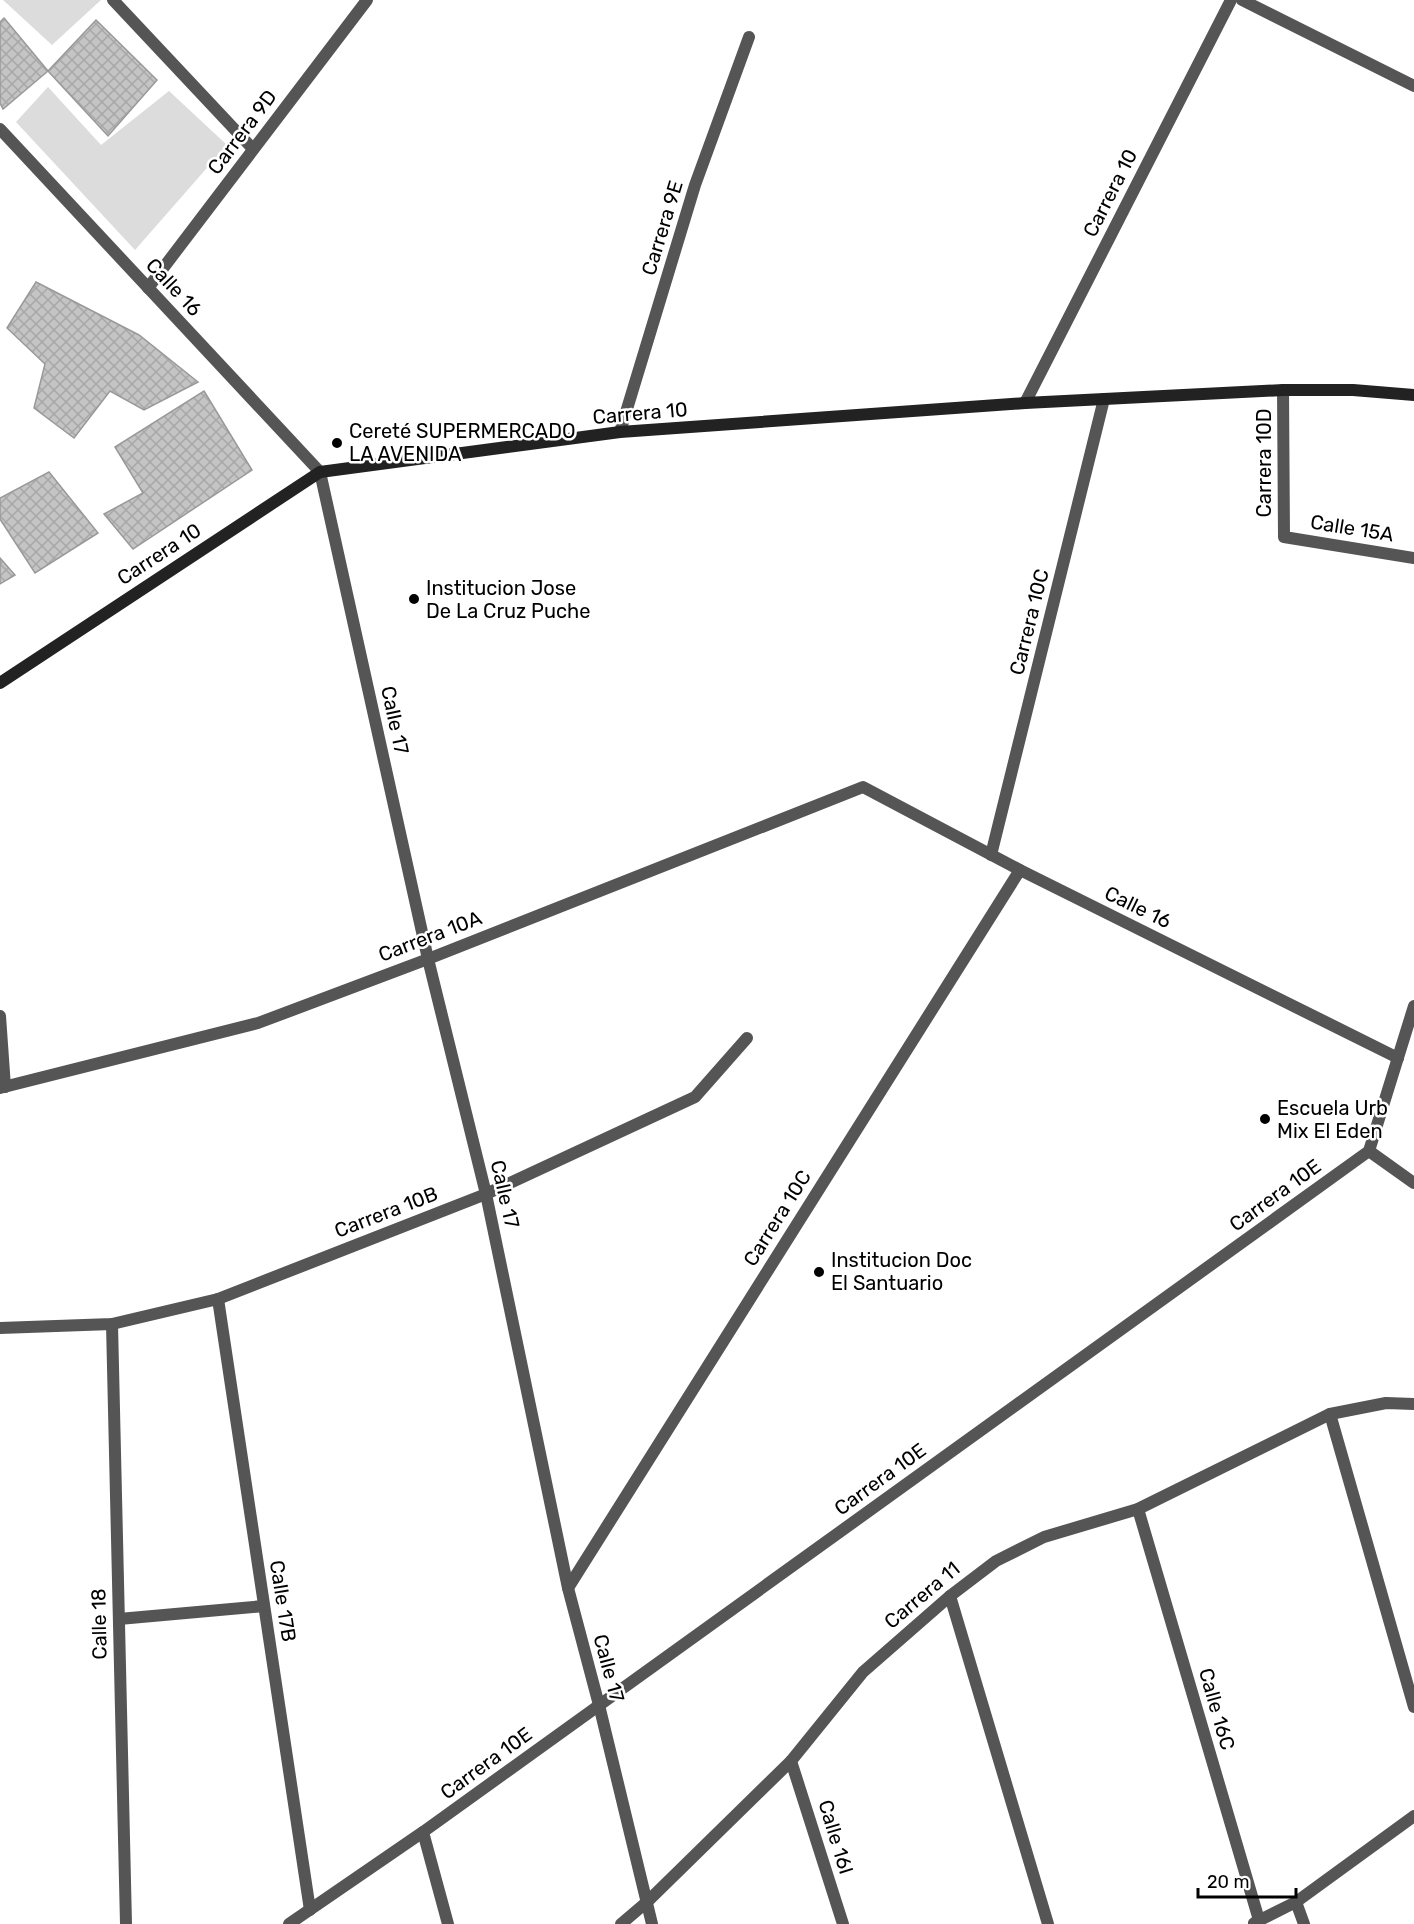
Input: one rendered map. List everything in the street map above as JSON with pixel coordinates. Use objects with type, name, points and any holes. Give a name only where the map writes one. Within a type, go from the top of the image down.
[{"type":"street","points":[[113,0],[253,149]]},
{"type":"street","name":"Carrera 9D","points":[[148,288],[367,0]]},
{"type":"street","name":"Carrera 10","points":[[1025,403],[1230,0]]},
{"type":"street","points":[[1242,0],[1414,86]]},
{"type":"street","name":"Carrera 9E","points":[[620,432],[695,185],[749,37]]},
{"type":"street","name":"Calle 16","points":[[0,129],[320,472]]},
{"type":"street","name":"Carrera 10","points":[[0,683],[320,472],[620,432],[1025,403],[1283,390],[1353,390],[1414,395]]},
{"type":"street","name":"Carrera 10D","points":[[1283,390],[1284,537]]},
{"type":"street","name":"Carrera 10C","points":[[992,855],[1104,399]]},
{"type":"street","name":"Calle 17","points":[[320,472],[428,959],[486,1194],[568,1588],[648,1900],[652,1924]]},
{"type":"street","name":"Calle 15A","points":[[1284,537],[1414,558]]},
{"type":"street","name":"Calle 16","points":[[863,787],[1020,870],[1398,1058]]},
{"type":"street","name":"Carrera 10A","points":[[3,1088],[258,1023],[428,959],[863,787]]},
{"type":"street","name":"Carrera 10C","points":[[568,1588],[1020,870]]},
{"type":"street","points":[[1414,1006],[1369,1151],[1414,1183]]},
{"type":"street","points":[[0,1016],[3,1088]]},
{"type":"street","name":"Carrera 10B","points":[[0,1328],[112,1324],[218,1299],[486,1194],[695,1097],[747,1038]]},
{"type":"street","name":"Carrera 10E","points":[[289,1924],[423,1832],[1369,1151]]},
{"type":"street","name":"Calle 17B","points":[[218,1299],[310,1910]]},
{"type":"street","name":"Calle 18","points":[[112,1324],[126,1924]]},
{"type":"street","name":"Carrera 11","points":[[621,1924],[791,1761],[863,1671],[950,1596],[996,1561],[1044,1537],[1137,1509],[1330,1414],[1386,1403],[1414,1404]]},
{"type":"street","points":[[1330,1414],[1414,1707]]},
{"type":"street","name":"Calle 16C","points":[[1137,1509],[1256,1922]]},
{"type":"street","points":[[950,1596],[1048,1924]]},
{"type":"street","points":[[119,1619],[264,1606]]},
{"type":"street","name":"Calle 16I","points":[[791,1761],[843,1924]]},
{"type":"street","points":[[1256,1922],[1296,1902],[1414,1816]]},
{"type":"street","points":[[423,1832],[448,1924]]},
{"type":"street","points":[[1296,1902],[1304,1924]]},
{"type":"shaded area","points":[[3,0],[101,0],[52,45]]},
{"type":"shaded area","points":[[48,87],[101,145],[169,91],[227,145],[135,250],[16,122]]},
{"type":"building","points":[[4,18],[48,71],[3,109],[0,103],[0,22]]},
{"type":"building","points":[[96,20],[157,80],[108,136],[48,71]]},
{"type":"building","points":[[36,282],[139,335],[198,382],[144,410],[110,391],[74,438],[34,408],[45,364],[7,328]]},
{"type":"building","points":[[204,391],[252,470],[133,549],[104,514],[143,493],[115,447]]},
{"type":"building","points":[[49,472],[98,533],[35,573],[0,519],[0,498]]},
{"type":"building","points":[[0,558],[15,575],[0,584]]},
{"type":"place","name":"Cereté SUPERMERCADO LA AVENIDA","points":[[337,443]]},
{"type":"place","name":"Institucion Jose De La Cruz Puche","points":[[414,599]]},
{"type":"place","name":"Escuela Urb Mix El Eden","points":[[1265,1119]]},
{"type":"place","name":"Institucion Doc El Santuario","points":[[819,1272]]}]
